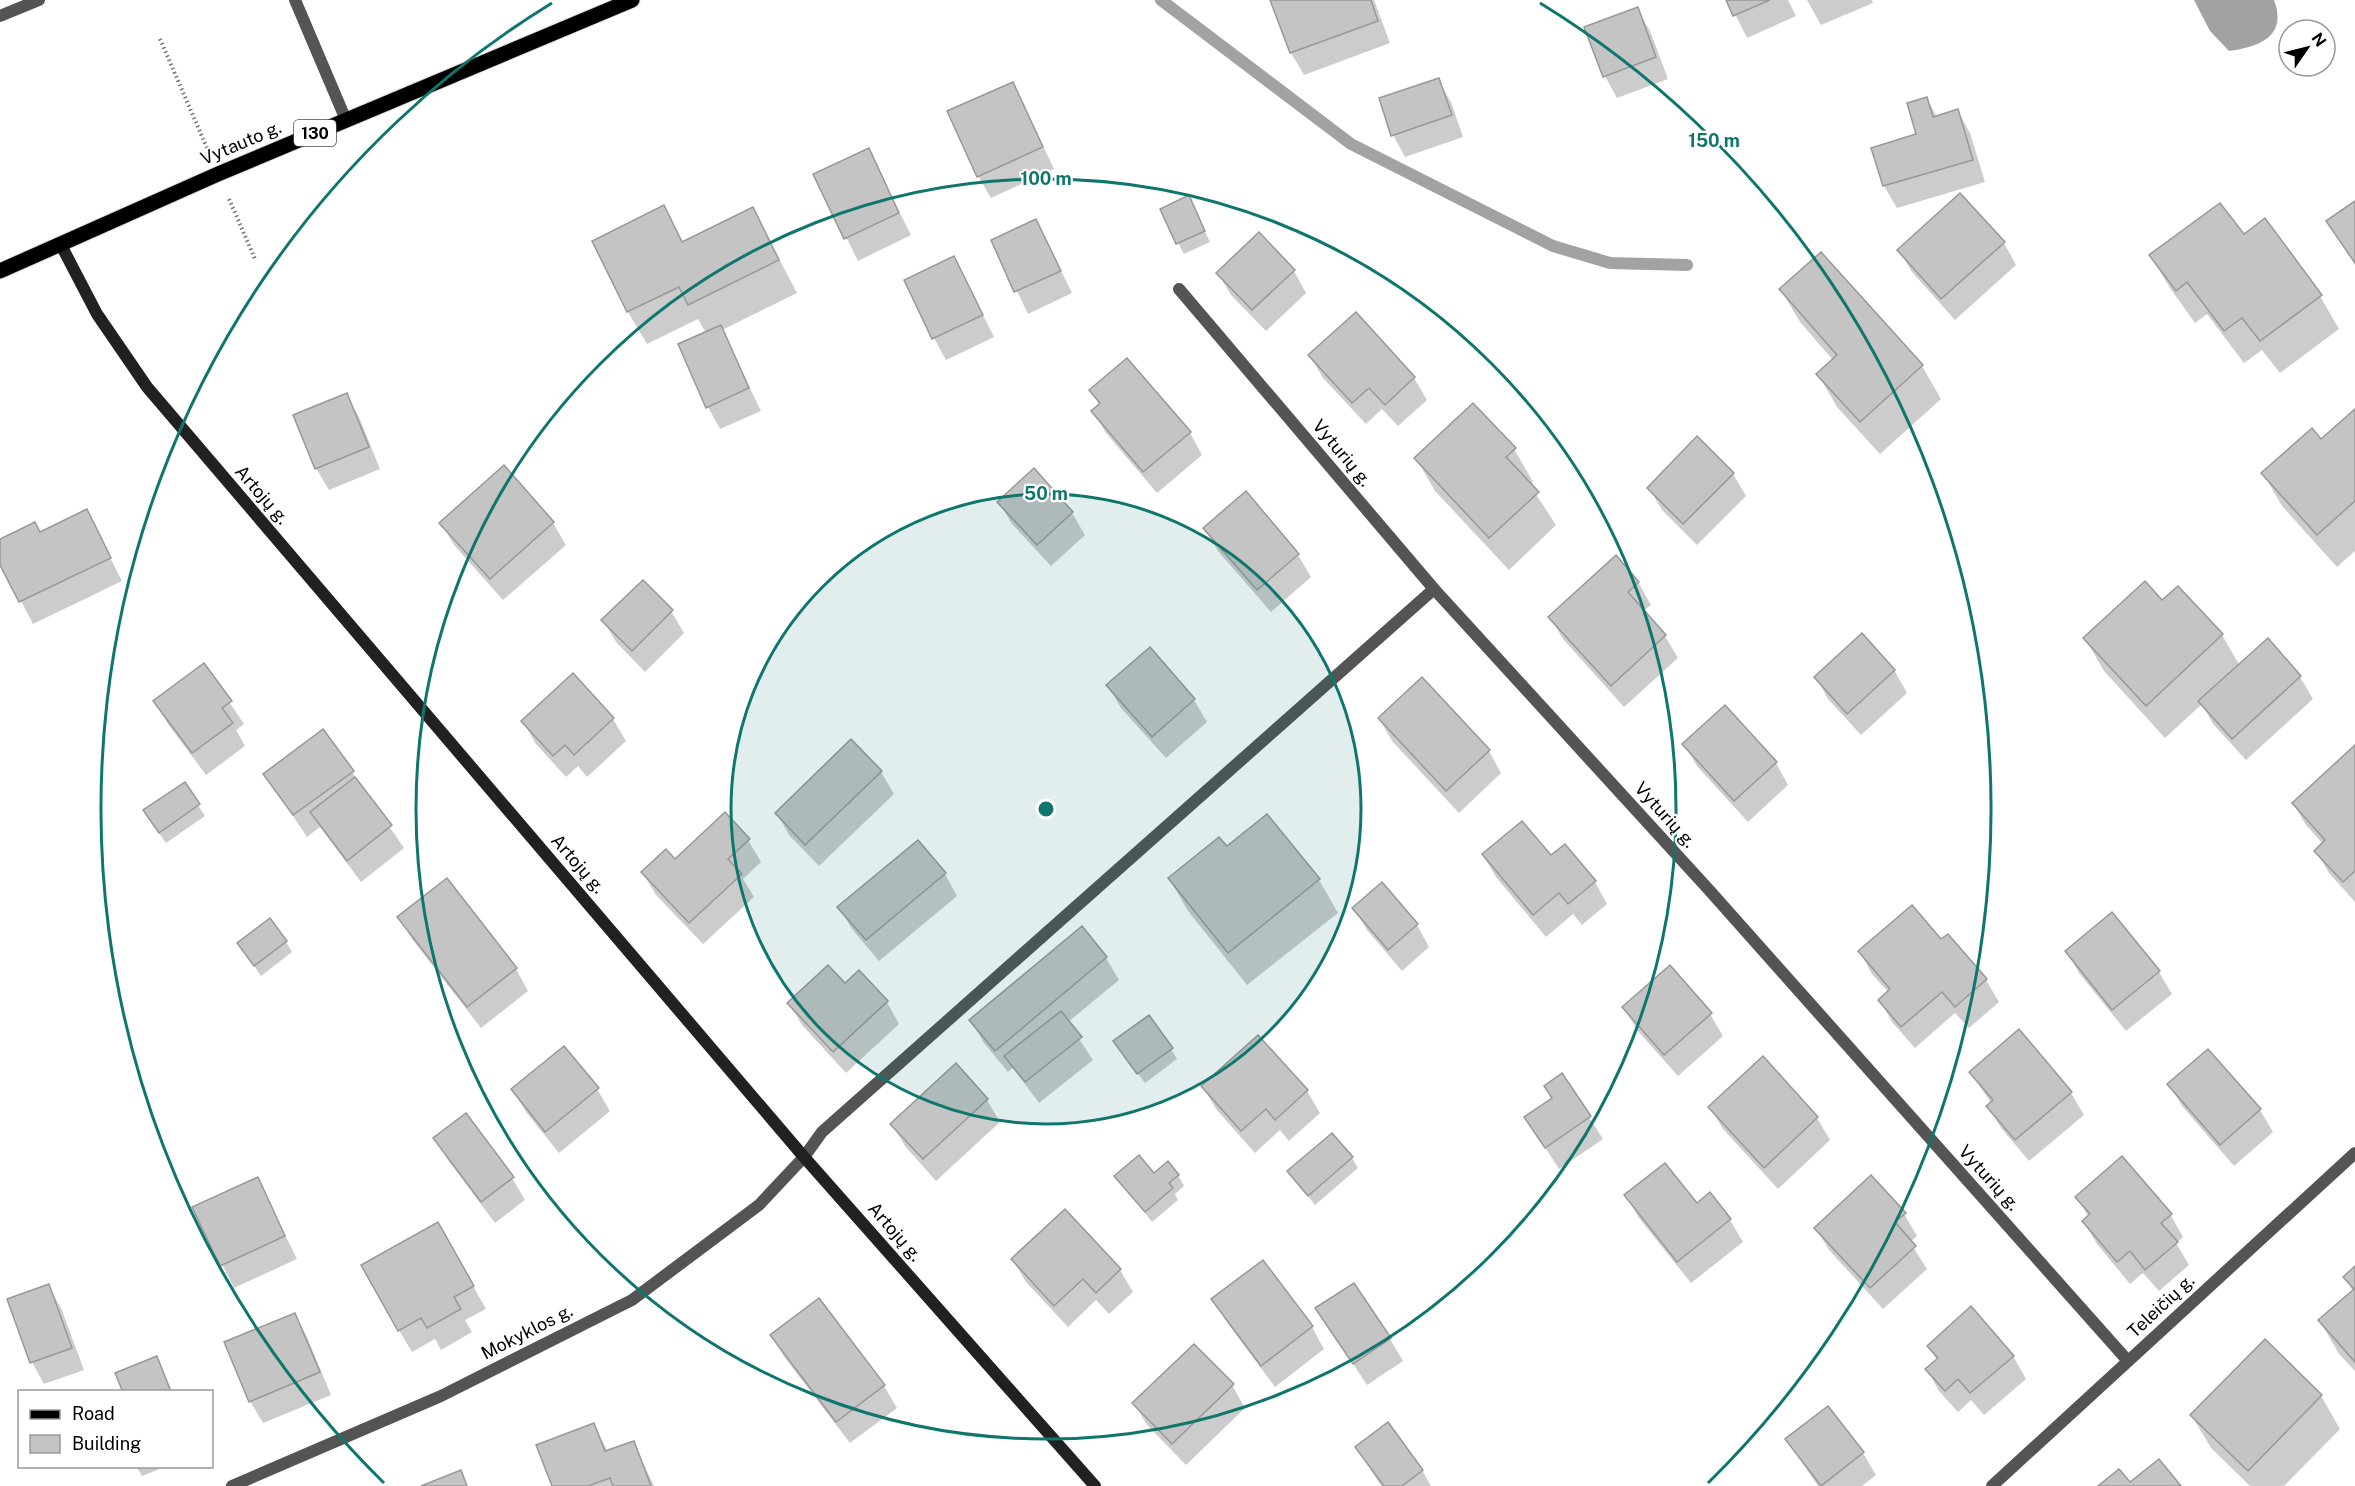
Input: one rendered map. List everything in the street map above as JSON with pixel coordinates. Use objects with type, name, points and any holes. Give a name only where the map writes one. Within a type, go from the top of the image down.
[{"type":"main road","name":"Vytauto g.","points":[[0,271],[346,120],[632,0]]},
{"type":"main road","name":"Artojų g.","points":[[61,245],[97,314],[147,387],[804,1157],[1095,1486]]},
{"type":"street","points":[[0,16],[39,0]]},
{"type":"street","points":[[295,0],[346,120]]},
{"type":"street","name":"Vyturių g.","points":[[1179,290],[1434,589],[1725,909],[2128,1361]]},
{"type":"street","name":"Mokyklos g.","points":[[232,1486],[441,1396],[632,1300],[759,1205],[804,1157],[822,1132],[1434,589]]},
{"type":"street","name":"Teleičių g.","points":[[1992,1486],[2355,1153]]},
{"type":"shaded area","points":[[2194,0],[2274,0],[2277,23],[2274,31],[2260,43],[2229,51],[2210,31]]},
{"type":"building","points":[[1270,0],[1371,0],[1378,21],[1290,53]]},
{"type":"building","points":[[1726,0],[1770,0],[1733,16]]},
{"type":"building","points":[[1638,7],[1656,57],[1603,77],[1584,27]]},
{"type":"building","points":[[1439,78],[1452,115],[1391,136],[1379,98]]},
{"type":"building","points":[[1013,82],[1043,147],[977,177],[947,111]]},
{"type":"building","points":[[1927,97],[1933,117],[1958,109],[1973,160],[1883,186],[1871,148],[1916,134],[1907,103]]},
{"type":"building","points":[[869,148],[899,213],[844,239],[813,174]]},
{"type":"building","points":[[1960,193],[2005,242],[1941,299],[1897,250]]},
{"type":"building","points":[[1189,195],[1205,231],[1176,244],[1160,209]]},
{"type":"building","points":[[2355,201],[2355,263],[2326,221]]},
{"type":"building","points":[[2220,203],[2244,234],[2265,218],[2322,295],[2260,341],[2242,318],[2224,331],[2187,282],[2176,291],[2149,255]]},
{"type":"building","points":[[664,205],[682,242],[753,207],[779,260],[688,305],[679,287],[627,312],[592,241]]},
{"type":"building","points":[[1036,219],[1061,271],[1014,292],[991,240]]},
{"type":"building","points":[[1259,232],[1295,270],[1252,310],[1216,273]]},
{"type":"building","points":[[1821,252],[1923,365],[1860,422],[1816,374],[1837,355],[1779,289]]},
{"type":"building","points":[[954,256],[983,315],[932,339],[904,280]]},
{"type":"building","points":[[1356,312],[1415,377],[1385,405],[1369,388],[1352,403],[1308,355]]},
{"type":"building","points":[[721,325],[749,388],[706,408],[678,344]]},
{"type":"building","points":[[1127,358],[1191,432],[1143,472],[1091,411],[1100,403],[1089,390]]},
{"type":"building","points":[[347,393],[369,447],[315,469],[293,415]]},
{"type":"building","points":[[1473,403],[1516,448],[1506,457],[1539,492],[1489,538],[1414,458]]},
{"type":"building","points":[[2355,409],[2355,501],[2317,535],[2261,473],[2312,428],[2321,439]]},
{"type":"building","points":[[1697,436],[1734,473],[1683,524],[1647,488]]},
{"type":"building","points":[[504,465],[554,522],[490,579],[439,523]]},
{"type":"building","points":[[1034,468],[1073,512],[1037,545],[997,502]]},
{"type":"building","points":[[1246,491],[1299,554],[1257,590],[1203,528]]},
{"type":"building","points":[[87,509],[111,558],[19,602],[0,565],[0,539],[35,522],[40,532]]},
{"type":"building","points":[[1616,555],[1639,582],[1628,592],[1666,635],[1611,686],[1548,617]]},
{"type":"building","points":[[643,580],[673,610],[632,651],[601,620]]},
{"type":"building","points":[[2145,581],[2162,600],[2178,586],[2223,634],[2146,706],[2083,638]]},
{"type":"building","points":[[1862,633],[1895,670],[1847,714],[1814,677]]},
{"type":"building","points":[[2268,638],[2301,676],[2232,739],[2198,701]]},
{"type":"building","points":[[1150,647],[1195,699],[1152,737],[1106,685]]},
{"type":"building","points":[[204,663],[232,701],[222,708],[233,723],[192,753],[153,701]]},
{"type":"building","points":[[573,673],[614,718],[574,755],[565,745],[553,756],[521,721]]},
{"type":"building","points":[[1422,677],[1490,750],[1446,791],[1378,718]]},
{"type":"building","points":[[1725,705],[1777,762],[1734,801],[1682,744]]},
{"type":"building","points":[[323,729],[354,771],[293,815],[263,774]]},
{"type":"building","points":[[851,739],[882,771],[805,845],[775,813]]},
{"type":"building","points":[[2355,745],[2355,871],[2343,882],[2314,851],[2325,840],[2292,803]]},
{"type":"building","points":[[355,777],[392,825],[347,861],[310,812]]},
{"type":"building","points":[[185,782],[200,804],[159,833],[143,810]]},
{"type":"building","points":[[725,812],[750,839],[728,859],[742,874],[689,923],[641,872],[666,849],[675,859]]},
{"type":"building","points":[[1267,814],[1320,879],[1228,953],[1168,878],[1219,837],[1227,846]]},
{"type":"building","points":[[1522,821],[1551,855],[1565,844],[1596,881],[1568,904],[1559,893],[1533,915],[1482,854]]},
{"type":"building","points":[[918,840],[946,873],[866,940],[837,907]]},
{"type":"building","points":[[447,878],[517,968],[467,1007],[397,917]]},
{"type":"building","points":[[1382,882],[1418,924],[1388,950],[1352,908]]},
{"type":"building","points":[[1912,905],[1941,939],[1948,934],[1987,979],[1955,1007],[1942,992],[1901,1027],[1878,1000],[1890,989],[1858,951]]},
{"type":"building","points":[[2112,912],[2160,971],[2112,1010],[2065,951]]},
{"type":"building","points":[[270,918],[287,941],[254,966],[237,943]]},
{"type":"building","points":[[1082,926],[1107,957],[995,1051],[969,1020]]},
{"type":"building","points":[[828,965],[845,983],[859,970],[888,1001],[833,1052],[787,1003]]},
{"type":"building","points":[[1670,965],[1712,1013],[1664,1055],[1622,1007]]},
{"type":"building","points":[[1061,1011],[1082,1037],[1025,1082],[1004,1056]]},
{"type":"building","points":[[1149,1015],[1173,1048],[1137,1074],[1113,1041]]},
{"type":"building","points":[[2019,1029],[2072,1092],[2015,1140],[1986,1106],[1993,1100],[1969,1072]]},
{"type":"building","points":[[1258,1035],[1308,1090],[1275,1120],[1266,1109],[1241,1131],[1201,1086]]},
{"type":"building","points":[[564,1046],[599,1088],[545,1132],[511,1089]]},
{"type":"building","points":[[2208,1049],[2261,1109],[2220,1145],[2167,1084]]},
{"type":"building","points":[[1763,1056],[1818,1117],[1764,1168],[1708,1107]]},
{"type":"building","points":[[956,1063],[988,1099],[923,1159],[890,1124]]},
{"type":"building","points":[[1562,1073],[1591,1116],[1545,1148],[1524,1117],[1552,1098],[1544,1086]]},
{"type":"building","points":[[466,1113],[514,1177],[481,1202],[433,1138]]},
{"type":"building","points":[[1332,1133],[1353,1157],[1308,1196],[1287,1171]]},
{"type":"building","points":[[1139,1155],[1154,1173],[1168,1161],[1179,1175],[1169,1183],[1173,1188],[1145,1212],[1114,1176]]},
{"type":"building","points":[[2122,1156],[2172,1214],[2161,1223],[2178,1242],[2145,1270],[2130,1251],[2117,1262],[2082,1221],[2090,1214],[2075,1197]]},
{"type":"building","points":[[1665,1163],[1697,1203],[1710,1192],[1731,1219],[1677,1262],[1624,1195]]},
{"type":"building","points":[[1871,1175],[1906,1213],[1895,1222],[1916,1246],[1870,1288],[1814,1228]]},
{"type":"building","points":[[258,1177],[285,1236],[220,1266],[192,1207]]},
{"type":"building","points":[[1065,1209],[1121,1269],[1096,1293],[1083,1279],[1054,1306],[1011,1259]]},
{"type":"building","points":[[438,1222],[474,1286],[454,1297],[461,1309],[427,1328],[421,1318],[398,1331],[361,1265]]},
{"type":"building","points":[[1263,1260],[1313,1326],[1261,1366],[1211,1299]]},
{"type":"building","points":[[2355,1266],[2355,1362],[2318,1320],[2354,1289],[2343,1277]]},
{"type":"building","points":[[1354,1283],[1391,1338],[1353,1364],[1315,1308]]},
{"type":"building","points":[[49,1284],[72,1348],[30,1363],[7,1299]]},
{"type":"building","points":[[819,1298],[885,1385],[836,1422],[770,1335]]},
{"type":"building","points":[[1971,1306],[2014,1356],[1970,1393],[1958,1379],[1945,1391],[1925,1369],[1938,1358],[1927,1346]]},
{"type":"building","points":[[295,1313],[320,1372],[249,1402],[224,1342]]},
{"type":"building","points":[[2265,1339],[2322,1395],[2248,1471],[2190,1415]]},
{"type":"building","points":[[1194,1344],[1234,1384],[1172,1444],[1132,1403]]},
{"type":"building","points":[[157,1356],[170,1390],[122,1390],[115,1373]]},
{"type":"building","points":[[1828,1406],[1864,1452],[1821,1486],[1785,1439]]},
{"type":"building","points":[[1388,1422],[1423,1470],[1402,1486],[1384,1486],[1355,1447]]},
{"type":"building","points":[[594,1423],[605,1451],[634,1441],[651,1486],[613,1486],[610,1478],[588,1486],[552,1486],[536,1445]]},
{"type":"building","points":[[2159,1459],[2181,1486],[2098,1486],[2119,1469],[2130,1482]]},
{"type":"building","points":[[461,1470],[467,1486],[421,1486]]},
{"type":"waterway","points":[[1161,0],[1351,144],[1553,246],[1610,263],[1687,265]]}]
